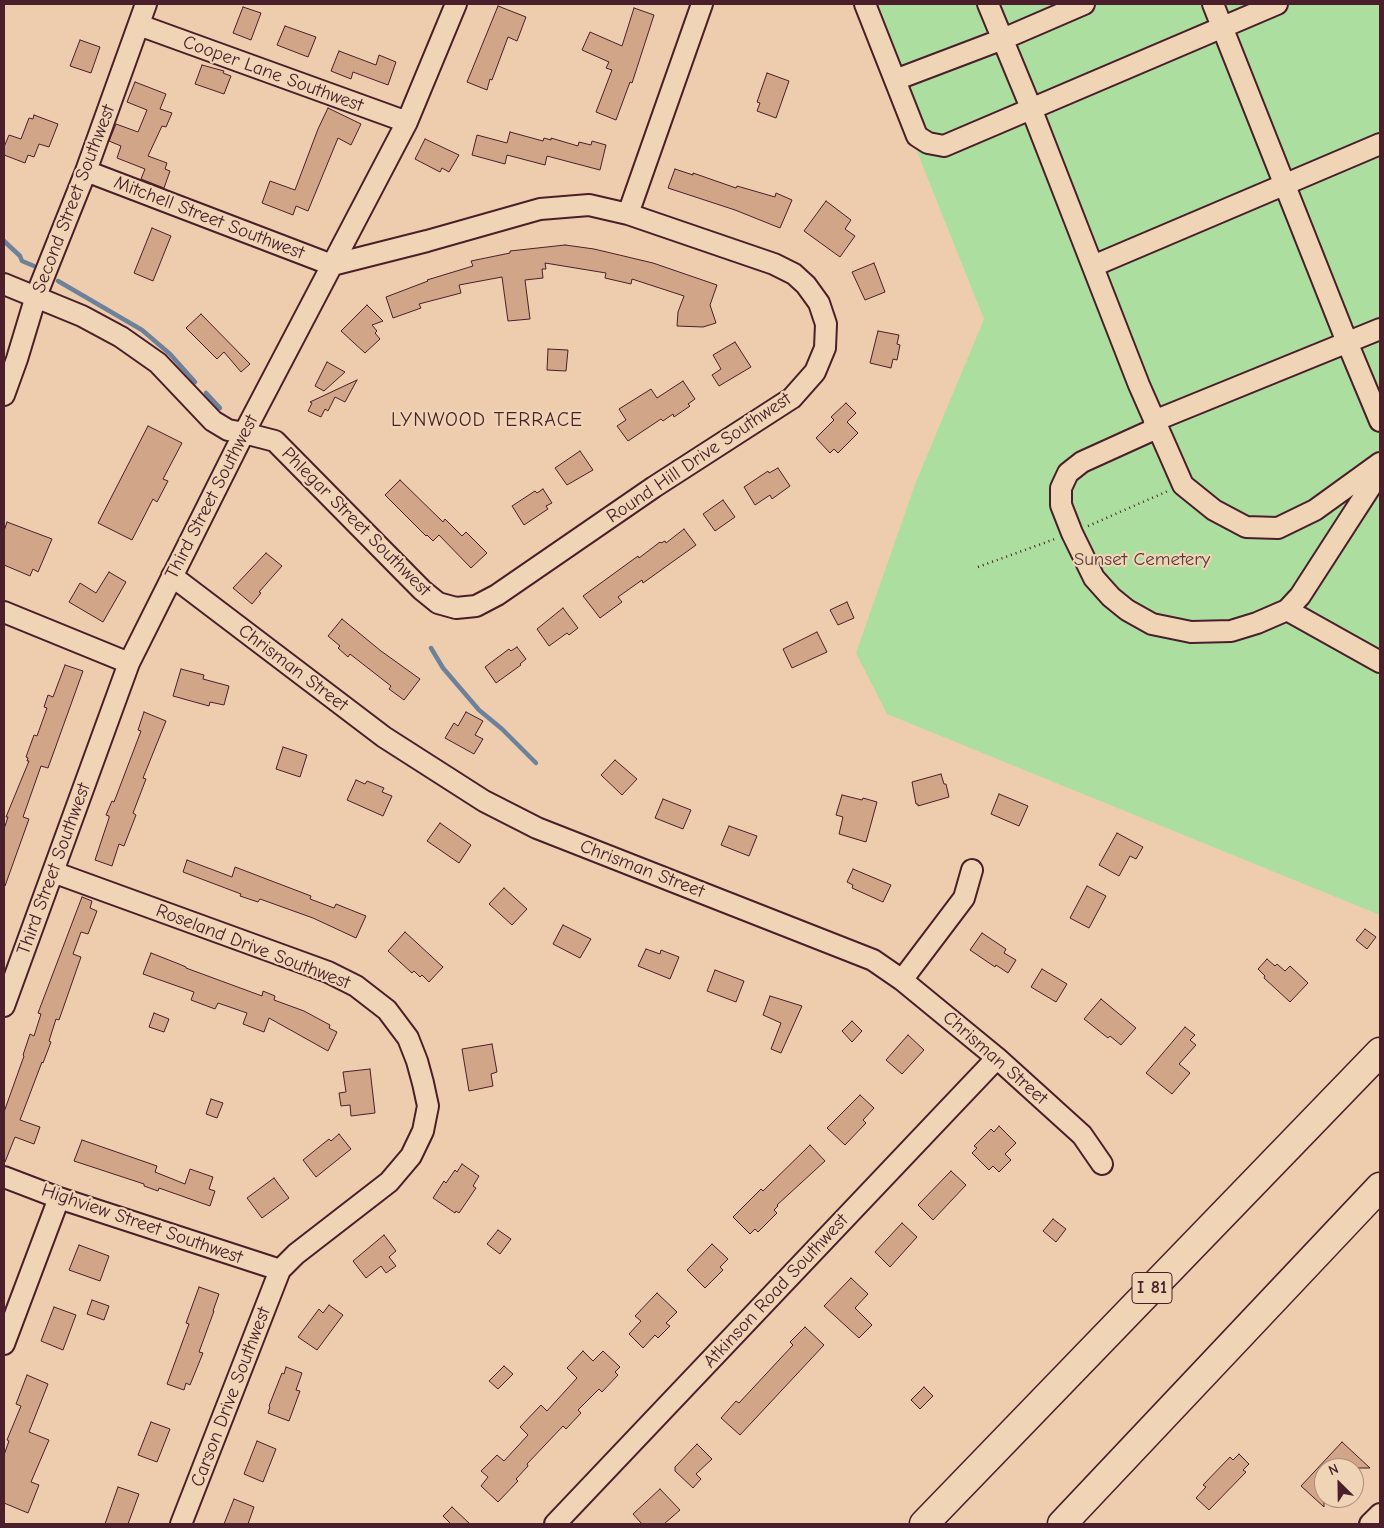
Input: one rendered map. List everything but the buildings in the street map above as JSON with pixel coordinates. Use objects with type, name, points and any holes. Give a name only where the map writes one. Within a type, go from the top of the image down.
[{"type":"highway","name":"I 81","points":[[924,1524],[1380,1052]]},
{"type":"highway","points":[[1062,1524],[1380,1187]]},
{"type":"street","name":"Second Street Southwest","points":[[4,395],[17,360],[36,296],[86,171],[146,4]]},
{"type":"street","name":"Third Street Southwest","points":[[4,1006],[129,663],[244,432],[407,122],[456,4]]},
{"type":"street","points":[[628,214],[702,4]]},
{"type":"street","points":[[865,4],[917,136],[928,143],[944,146],[1277,4]]},
{"type":"street","points":[[988,4],[1156,424],[1183,485],[1214,510],[1246,526],[1278,528],[1315,510],[1380,463]]},
{"type":"street","points":[[895,80],[1003,39],[1084,4]]},
{"type":"street","points":[[1214,4],[1380,421]]},
{"type":"street","name":"Cooper Lane Southwest","points":[[139,25],[407,122]]},
{"type":"street","points":[[1093,266],[1380,144]]},
{"type":"street","name":"Mitchell Street Southwest","points":[[86,171],[332,265]]},
{"type":"street","name":"Round Hill Drive Southwest","points":[[332,265],[427,241],[540,209],[589,205],[628,214],[774,264],[794,274],[806,285],[819,303],[826,324],[825,348],[815,372],[792,398],[654,487],[497,595],[476,606],[456,608]]},
{"type":"street","name":"Phlegar Street Southwest","points":[[4,284],[82,316],[121,338],[158,363],[213,421],[228,430],[244,432],[275,441],[422,590],[438,603],[456,608]]},
{"type":"street","points":[[1380,329],[1156,424],[1082,462],[1068,473],[1061,488],[1062,505],[1072,533],[1094,578],[1111,597],[1127,610],[1152,624],[1191,632],[1231,631],[1257,623],[1287,610],[1300,596],[1380,472]]},
{"type":"street","name":"Chrisman Street","points":[[172,576],[384,736],[484,801],[537,828],[873,960],[902,980],[996,1058],[1082,1135],[1102,1164]]},
{"type":"street","points":[[1287,610],[1380,662]]},
{"type":"street","points":[[4,612],[129,663]]},
{"type":"street","points":[[902,980],[964,898],[972,870]]},
{"type":"street","name":"Roseland Drive Southwest","points":[[53,872],[335,976],[356,986],[387,1010],[408,1038],[417,1061],[428,1106],[423,1131],[411,1156],[389,1182],[296,1254],[280,1270]]},
{"type":"street","name":"Atkinson Road Southwest","points":[[555,1524],[996,1058]]},
{"type":"street","name":"Highview Street Southwest","points":[[4,1177],[59,1198],[280,1270]]},
{"type":"street","points":[[4,1344],[59,1198]]},
{"type":"street","name":"Carson Drive Southwest","points":[[181,1524],[280,1270]]},
{"type":"street","points":[[1370,1524],[1380,1514]]},
{"type":"path","points":[[978,567],[1072,533],[1183,485]]},
{"type":"green space","name":"Sunset Cemetery","points":[[858,4],[1380,4],[1380,915],[887,714],[856,653],[916,482],[984,319]]},
{"type":"waterway","points":[[4,241],[20,256],[22,261],[34,266]]},
{"type":"waterway","points":[[58,281],[142,330],[170,354],[195,382]]},
{"type":"waterway","points":[[206,393],[220,408]]},
{"type":"waterway","points":[[431,648],[443,668],[479,710],[502,729],[536,763]]},
{"type":"district","name":"LYNWOOD TERRACE","points":[[487,420]]}]
